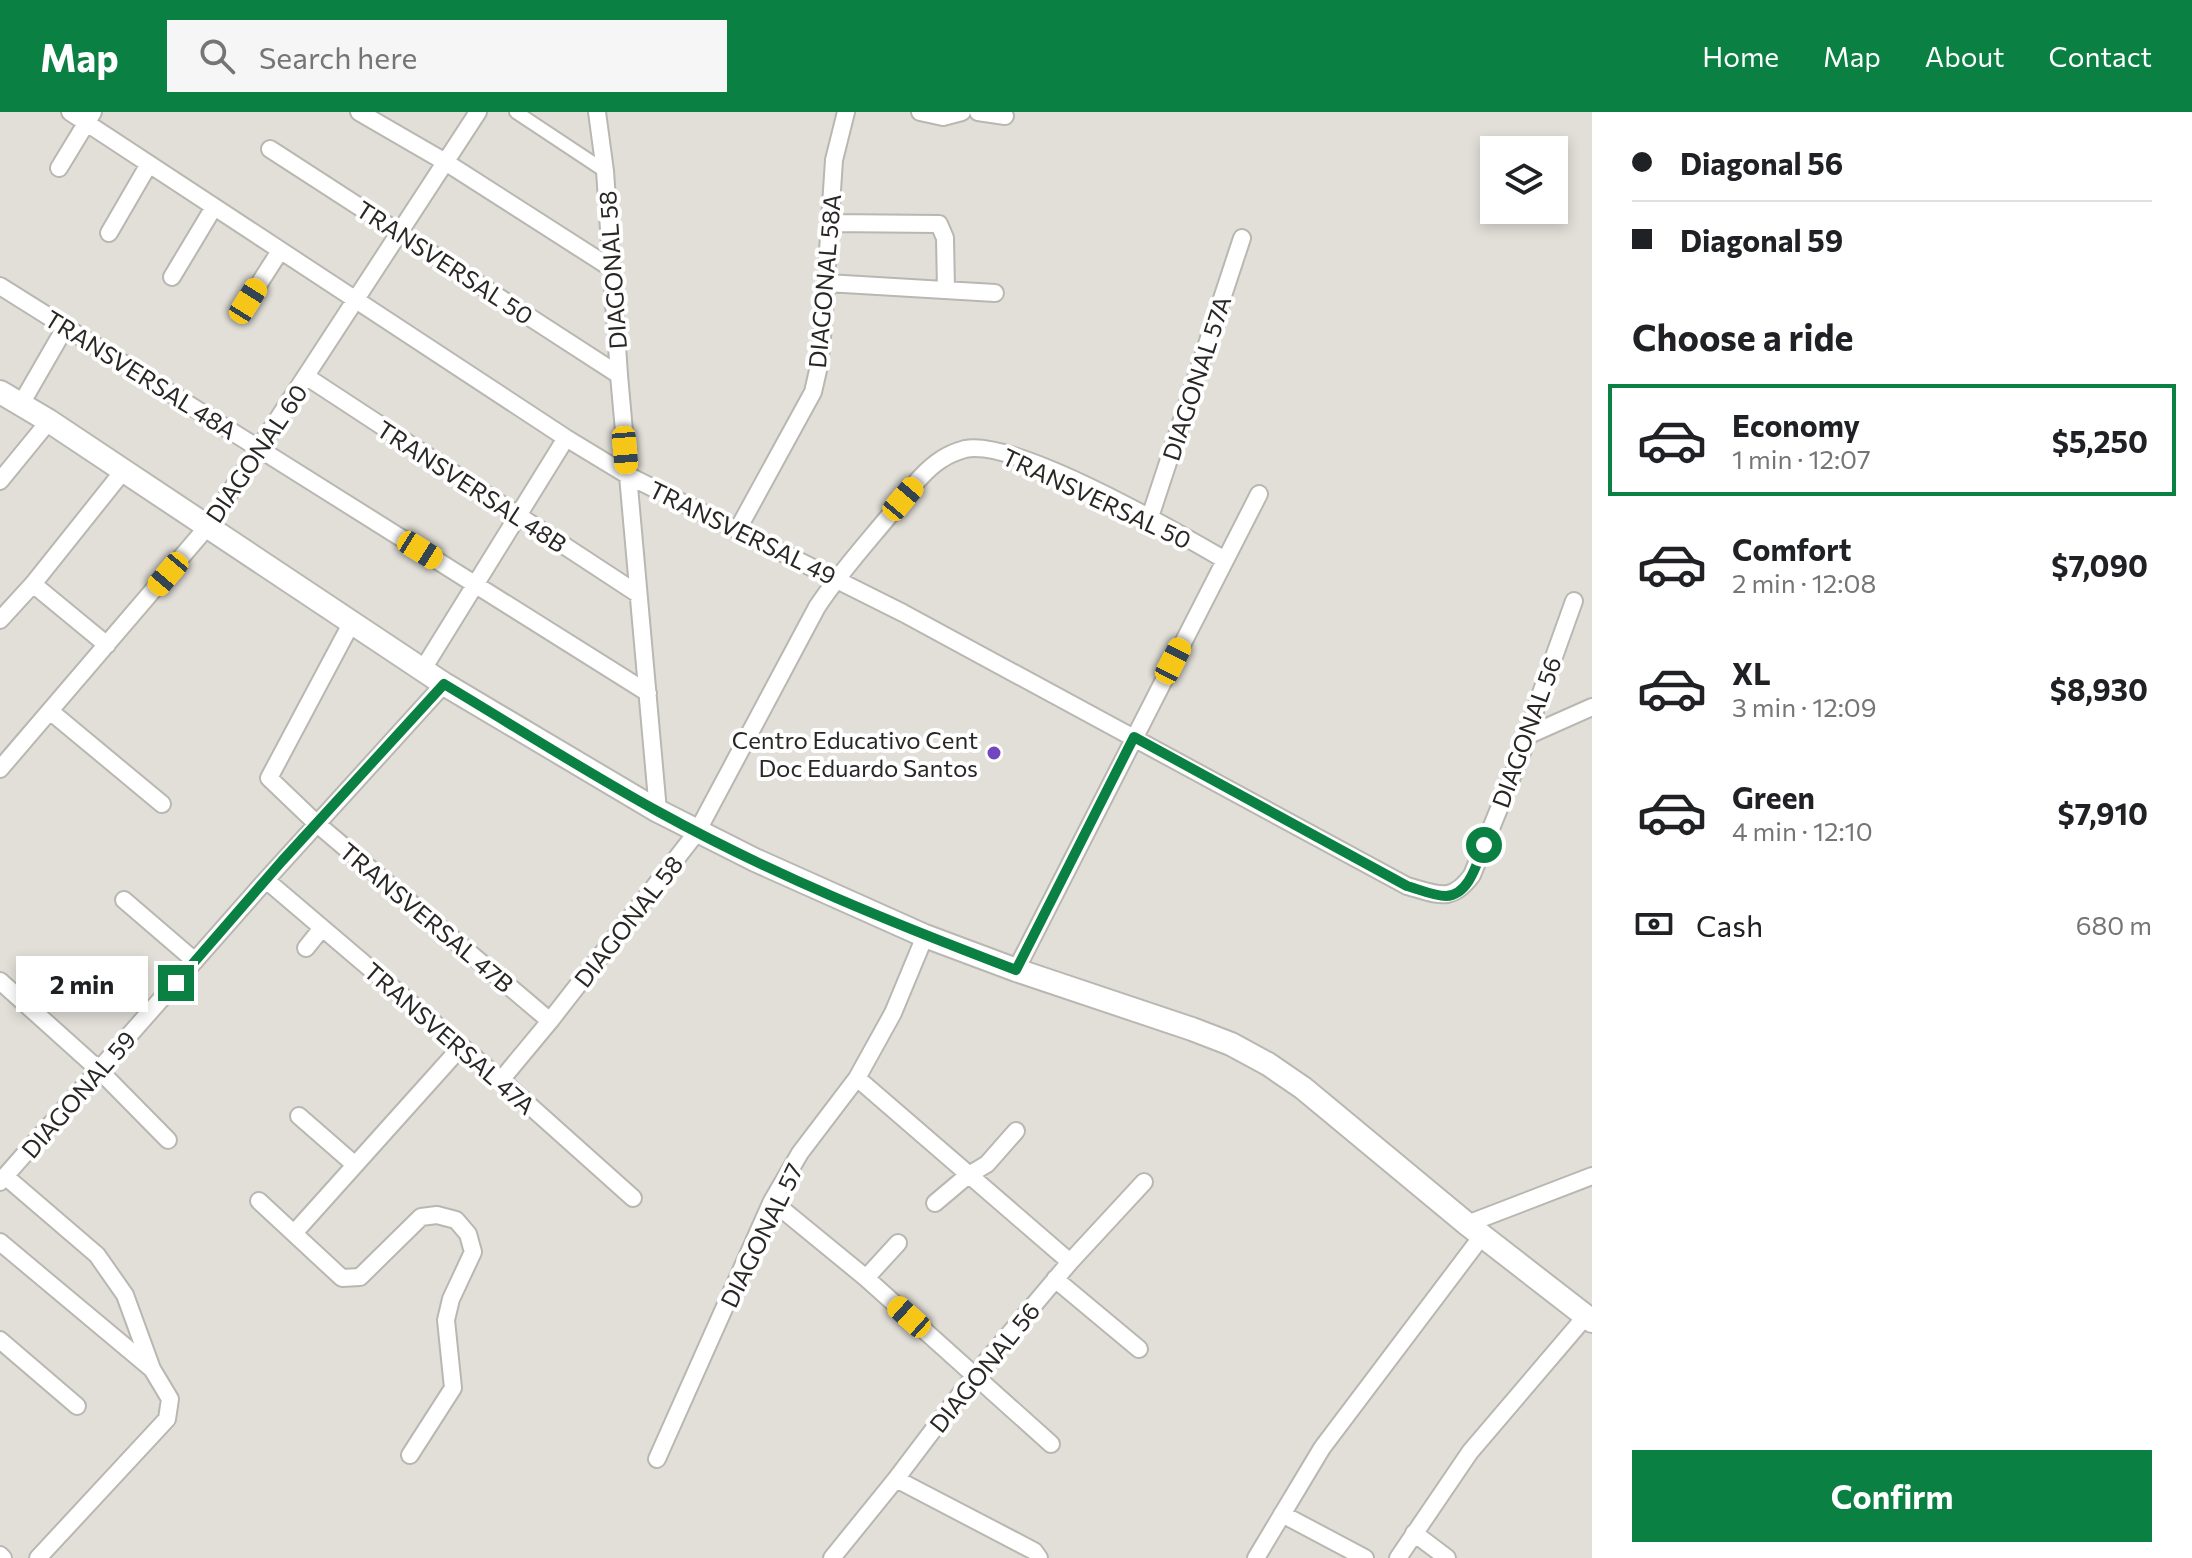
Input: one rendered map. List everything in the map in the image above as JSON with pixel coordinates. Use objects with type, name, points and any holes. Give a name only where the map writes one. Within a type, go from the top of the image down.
[{"type":"main road","points":[[0,392],[124,470],[444,684],[697,832],[925,936],[1192,1029],[1231,1044],[1268,1064],[1589,1319]]},
{"type":"street","name":"TRANSVERSAL 49","points":[[70,112],[90,117],[149,164],[627,475],[836,578],[1407,886],[1447,896]]},
{"type":"street","points":[[359,112],[447,163],[611,268]]},
{"type":"street","name":"DIAGONAL 60","points":[[4,757],[50,711],[208,526],[478,112]]},
{"type":"street","points":[[516,112],[605,171]]},
{"type":"street","name":"DIAGONAL 58","points":[[597,112],[605,171],[627,475],[658,811]]},
{"type":"street","name":"DIAGONAL 58A","points":[[738,529],[813,392],[819,366],[827,283],[834,160],[846,112]]},
{"type":"street","points":[[920,112],[943,117],[962,112]]},
{"type":"street","points":[[978,112],[1005,116]]},
{"type":"street","points":[[59,168],[90,117]]},
{"type":"street","name":"TRANSVERSAL 50","points":[[270,149],[619,375]]},
{"type":"street","points":[[109,233],[149,164]]},
{"type":"street","points":[[172,277],[214,207]]},
{"type":"street","points":[[830,223],[939,224],[945,238],[946,290]]},
{"type":"street","name":"DIAGONAL 57A","points":[[1150,517],[1242,238]]},
{"type":"street","points":[[248,301],[280,251]]},
{"type":"street","points":[[827,283],[995,293]]},
{"type":"street","name":"TRANSVERSAL 48A","points":[[0,286],[648,693]]},
{"type":"street","points":[[21,404],[66,326]]},
{"type":"street","name":"TRANSVERSAL 48B","points":[[307,377],[638,594]]},
{"type":"street","points":[[0,481],[49,421]]},
{"type":"street","points":[[423,669],[566,438]]},
{"type":"street","name":"DIAGONAL 58","points":[[501,1080],[697,832],[817,607],[836,578],[917,482],[943,458],[966,449]]},
{"type":"street","name":"TRANSVERSAL 50","points":[[966,449],[993,449],[1019,457],[1150,517],[1225,560]]},
{"type":"street","points":[[0,620],[33,584],[124,470]]},
{"type":"street","points":[[1016,970],[1259,494]]},
{"type":"street","points":[[33,584],[107,645]]},
{"type":"street","name":"DIAGONAL 56","points":[[1447,896],[1462,889],[1472,875],[1529,735],[1574,601]]},
{"type":"street","name":"TRANSVERSAL 47B","points":[[352,622],[269,778],[316,823],[550,1021]]},
{"type":"street","name":"DIAGONAL 59","points":[[2,1179],[316,823],[444,684]]},
{"type":"street","points":[[1529,735],[1592,707]]},
{"type":"street","points":[[50,711],[162,804]]},
{"type":"street","name":"TRANSVERSAL 47A","points":[[266,880],[501,1080],[633,1198]]},
{"type":"street","points":[[124,900],[195,961]]},
{"type":"street","points":[[306,948],[322,928]]},
{"type":"street","name":"DIAGONAL 57","points":[[657,1459],[772,1201],[800,1153],[857,1078],[893,1013],[925,936]]},
{"type":"street","points":[[0,981],[99,1070],[168,1140]]},
{"type":"street","points":[[295,1232],[461,1047]]},
{"type":"street","points":[[857,1078],[1070,1262]]},
{"type":"street","points":[[299,1116],[354,1164]]},
{"type":"street","points":[[935,1203],[967,1176],[987,1164],[1016,1131]]},
{"type":"street","points":[[1256,1558],[1322,1448],[1474,1230],[1592,1176]]},
{"type":"street","points":[[2,1179],[97,1255],[125,1295],[152,1369],[170,1399],[167,1419],[38,1558]]},
{"type":"street","name":"DIAGONAL 56","points":[[832,1558],[974,1376],[1055,1279],[1144,1182]]},
{"type":"street","points":[[259,1201],[342,1278],[360,1277],[421,1217],[437,1215],[456,1220],[468,1234],[473,1252],[451,1299],[446,1320],[453,1388],[410,1455]]},
{"type":"street","points":[[772,1201],[866,1278],[1051,1444]]},
{"type":"street","points":[[0,1242],[152,1369]]},
{"type":"street","points":[[866,1278],[898,1243]]},
{"type":"street","points":[[1055,1279],[1139,1349]]},
{"type":"street","points":[[1398,1558],[1470,1452],[1589,1319]]},
{"type":"street","points":[[0,1340],[77,1406]]},
{"type":"street","points":[[896,1479],[1036,1555]]},
{"type":"street","points":[[1282,1514],[1365,1558]]},
{"type":"street","points":[[1414,1533],[1447,1558]]},
{"type":"place","name":"Centro Educativo Cent Doc Eduardo Santos","points":[[994,753]]},
{"type":"route","points":[[176,983],[282,861],[444,684],[697,832],[925,936],[1016,970],[1134,737],[1407,886],[1447,896],[1462,889],[1472,875],[1484,845]]}]
